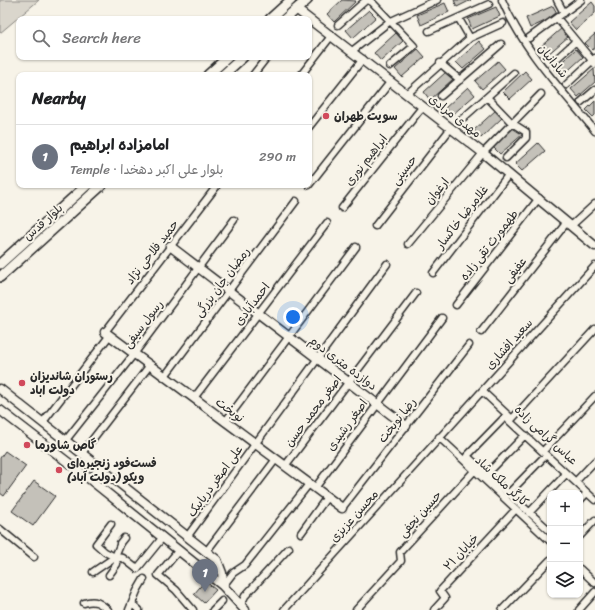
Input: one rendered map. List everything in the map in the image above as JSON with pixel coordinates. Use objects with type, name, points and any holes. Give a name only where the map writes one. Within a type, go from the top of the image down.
[{"type":"main road","points":[[273,16],[291,0]]},
{"type":"main road","points":[[288,16],[307,0]]},
{"type":"main road","points":[[211,72],[225,60]]},
{"type":"main road","points":[[226,72],[240,60]]},
{"type":"main road","name":"بلوار قدس","points":[[0,264],[84,188]]},
{"type":"main road","name":"بلوار قدس","points":[[0,277],[99,188]]},
{"type":"street","points":[[352,51],[389,22],[437,0]]},
{"type":"street","name":"شادانیان","points":[[502,0],[512,23],[532,55],[595,131]]},
{"type":"street","points":[[557,0],[564,13]]},
{"type":"street","points":[[529,38],[581,0]]},
{"type":"street","points":[[338,25],[365,1],[376,1],[389,22],[414,46],[390,66]]},
{"type":"street","points":[[429,31],[459,19],[489,4]]},
{"type":"street","name":"مهدی مرادی","points":[[296,9],[306,16]]},
{"type":"street","points":[[557,18],[576,42],[594,61],[566,85]]},
{"type":"street","points":[[459,19],[470,38]]},
{"type":"street","name":"مهدی مرادی","points":[[312,21],[483,153],[595,246]]},
{"type":"street","points":[[407,94],[440,63],[470,38],[503,23]]},
{"type":"street","points":[[303,72],[332,35]]},
{"type":"street","points":[[552,62],[576,42]]},
{"type":"street","points":[[441,96],[501,44]]},
{"type":"street","points":[[312,123],[363,59]]},
{"type":"street","points":[[256,72],[266,60]]},
{"type":"street","points":[[440,63],[460,80]]},
{"type":"street","points":[[462,119],[514,73]]},
{"type":"street","points":[[312,181],[391,81]]},
{"type":"street","points":[[581,102],[595,90]]},
{"type":"street","name":"ارغوان","points":[[408,244],[483,153],[541,94]]},
{"type":"street","points":[[487,97],[512,123],[526,132],[527,135],[506,158]]},
{"type":"street","name":"ابراهیم نوری","points":[[342,208],[422,106]]},
{"type":"street","name":"حسینی","points":[[375,226],[451,128]]},
{"type":"street","name":"غلامرضا خاکسار","points":[[433,273],[509,174]]},
{"type":"street","name":"حمید فلاحی نژاد","points":[[43,422],[170,246],[215,188]]},
{"type":"street","name":"طهمورث تقی زاده","points":[[456,305],[539,198]]},
{"type":"street","name":"رمضان جان بزرگی","points":[[165,376],[296,201]]},
{"type":"street","name":"عفیفی","points":[[481,332],[569,224],[595,204]]},
{"type":"street","name":"رسول سیفی","points":[[66,440],[134,354],[234,220]]},
{"type":"street","name":"احمدآبادی","points":[[194,398],[327,223]]},
{"type":"street","name":"دوازده متری دوم","points":[[170,246],[406,426]]},
{"type":"street","points":[[225,422],[356,247]]},
{"type":"street","name":"علی اصغر دریابیک","points":[[187,537],[387,264]]},
{"type":"street","name":"سعید افشاری","points":[[439,437],[595,266]]},
{"type":"street","name":"اصغر محمد حسن","points":[[285,466],[416,293]]},
{"type":"street","name":"اصغر رشیدی","points":[[224,586],[233,573],[245,565],[312,486],[442,318]]},
{"type":"street","points":[[512,419],[595,329]]},
{"type":"street","name":"نوبخت","points":[[107,333],[342,508]]},
{"type":"street","name":"رضا نوبخت","points":[[342,508],[469,345]]},
{"type":"street","points":[[82,453],[150,365]]},
{"type":"street","points":[[0,389],[217,560],[222,573],[224,586]]},
{"type":"street","name":"عباس گرامی زاده","points":[[482,391],[546,452],[595,495]]},
{"type":"street","points":[[508,494],[595,396]]},
{"type":"street","points":[[0,410],[224,586],[243,607]]},
{"type":"street","points":[[547,528],[529,513],[520,510],[508,494],[467,456],[505,417],[546,452],[566,474],[595,500]]},
{"type":"street","points":[[487,474],[525,435]]},
{"type":"street","name":"کارگر ملک شاد","points":[[439,437],[520,510],[547,538]]},
{"type":"street","name":"محسن عزیزی","points":[[284,610],[439,437]]},
{"type":"street","points":[[206,552],[276,459]]},
{"type":"street","points":[[578,479],[595,461]]},
{"type":"street","points":[[87,477],[92,477],[96,474],[98,469],[96,464]]},
{"type":"street","name":"حسین نجفی","points":[[356,610],[400,562],[400,552],[475,470]]},
{"type":"street","points":[[529,513],[566,474]]},
{"type":"street","points":[[105,491],[106,482],[115,479]]},
{"type":"street","points":[[583,497],[587,493]]},
{"type":"street","points":[[301,533],[327,497]]},
{"type":"street","name":"خیابان ۲۱","points":[[434,610],[446,598],[440,591],[520,510]]},
{"type":"street","points":[[583,533],[595,520]]},
{"type":"street","points":[[111,524],[96,544],[105,552],[115,557],[123,558],[137,569],[162,537]]},
{"type":"street","points":[[0,529],[34,557]]},
{"type":"street","points":[[93,572],[115,557],[120,543],[124,538]]},
{"type":"street","points":[[243,607],[245,596],[289,548]]},
{"type":"street","points":[[179,550],[158,575],[176,590],[193,610]]},
{"type":"street","points":[[109,575],[117,564],[115,557]]},
{"type":"street","points":[[502,610],[548,562]]},
{"type":"street","points":[[583,572],[595,583]]},
{"type":"street","points":[[139,610],[131,607],[137,590],[144,579]]},
{"type":"street","points":[[579,610],[595,592]]},
{"type":"street","points":[[84,603],[91,600],[99,602],[108,610]]},
{"type":"street","points":[[213,610],[222,601]]},
{"type":"shaded area","points":[[0,0],[39,0],[20,16],[16,16],[16,19],[0,33]]},
{"type":"building","points":[[342,0],[356,1],[334,22],[327,14]]},
{"type":"building","points":[[454,0],[471,0],[457,7]]},
{"type":"building","points":[[592,2],[595,6],[595,13],[576,30],[569,22]]},
{"type":"building","points":[[445,3],[449,12],[421,25],[417,15]]},
{"type":"building","points":[[553,6],[558,15],[530,28],[526,18]]},
{"type":"building","points":[[496,7],[500,16],[472,29],[468,19]]},
{"type":"building","points":[[369,10],[376,17],[353,38],[346,30]]},
{"type":"building","points":[[562,28],[569,36],[546,56],[539,48]]},
{"type":"building","points":[[396,33],[403,41],[381,61],[374,53]]},
{"type":"building","points":[[595,34],[595,48],[592,50],[585,43]]},
{"type":"building","points":[[479,41],[486,49],[463,69],[456,62]]},
{"type":"building","points":[[418,49],[425,57],[402,77],[395,69]]},
{"type":"building","points":[[576,49],[583,57],[561,77],[554,69]]},
{"type":"building","points":[[498,61],[505,69],[482,89],[475,81]]},
{"type":"building","points":[[594,69],[595,82],[578,97],[571,89]]},
{"type":"building","points":[[525,71],[532,79],[510,99],[503,92]]},
{"type":"building","points":[[446,72],[453,79],[430,100],[424,92]]},
{"type":"building","points":[[468,87],[475,95],[452,115],[445,108]]},
{"type":"building","points":[[595,101],[595,115],[593,117],[586,110]]},
{"type":"building","points":[[496,110],[503,117],[481,138],[474,130]]},
{"type":"building","points":[[516,126],[523,134],[500,154],[493,147]]},
{"type":"building","points":[[538,143],[545,151],[522,171],[515,164]]},
{"type":"building","points":[[5,451],[26,466],[4,496],[0,493],[0,458]]},
{"type":"building","points":[[34,481],[55,496],[33,526],[12,511]]},
{"type":"building","points":[[205,581],[216,590],[204,603],[194,594]]},
{"type":"place","name":"سويت طهران","points":[[326,116]]},
{"type":"place","name":"رستوران شاندیزان دولت اباد","points":[[22,383]]},
{"type":"place","name":"گاص شاورما","points":[[27,445]]},
{"type":"place","name":"فست‌فود زنجیره‌ای ویکو (دولت آباد)","points":[[59,470]]},
{"type":"place","name":"امامزاده ابراهیم","points":[[205,592]]}]
